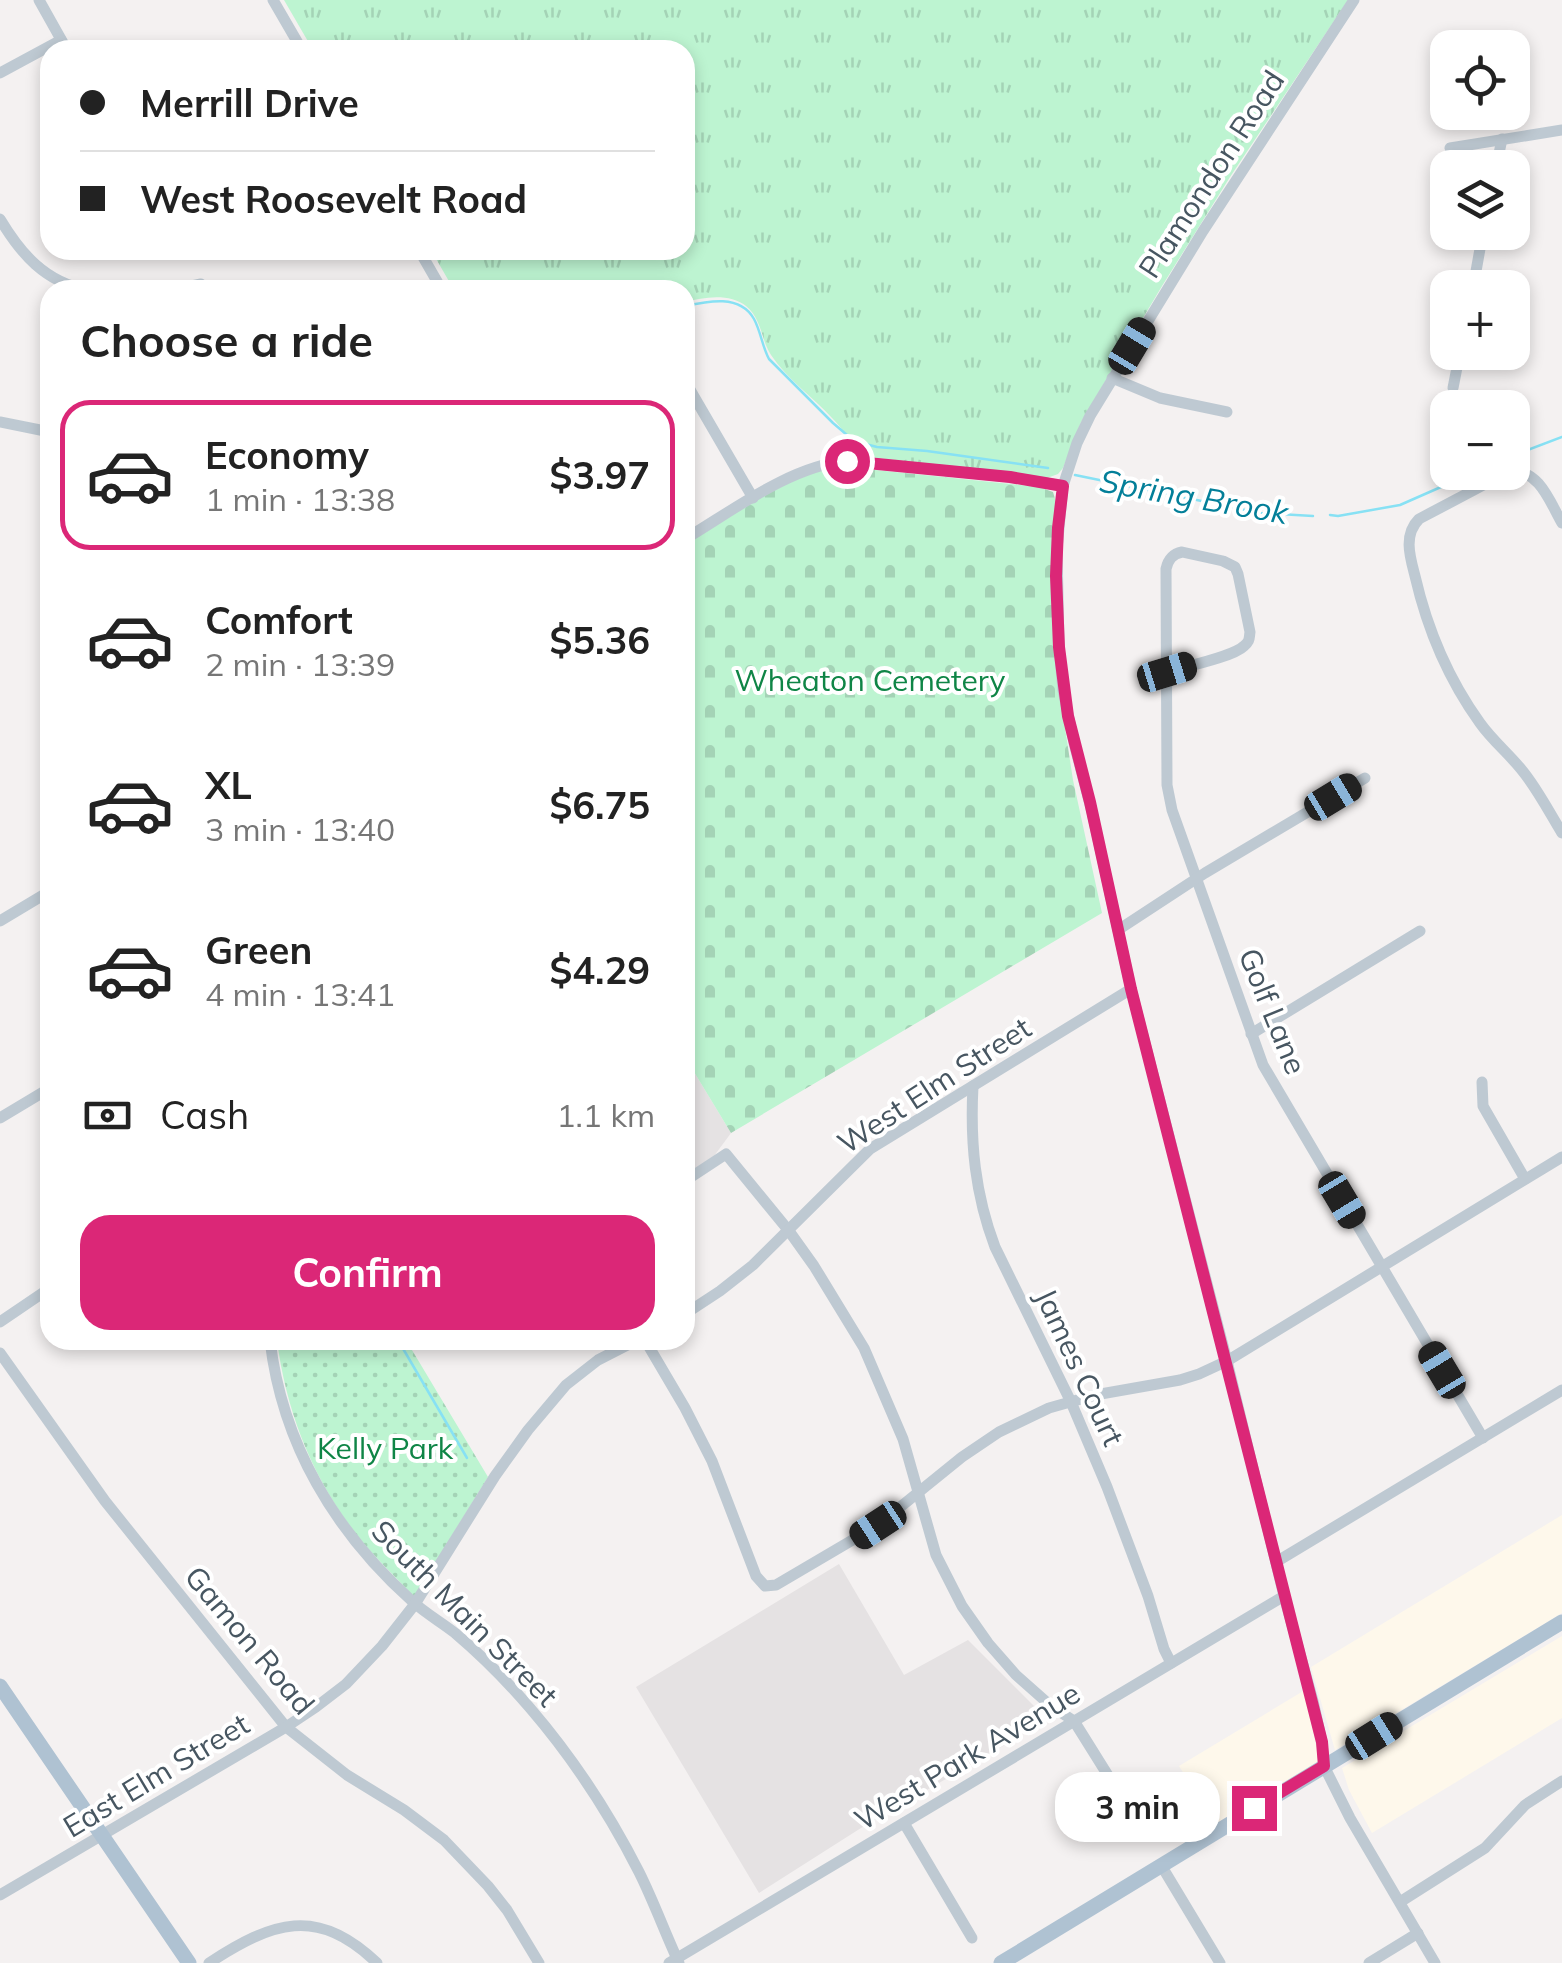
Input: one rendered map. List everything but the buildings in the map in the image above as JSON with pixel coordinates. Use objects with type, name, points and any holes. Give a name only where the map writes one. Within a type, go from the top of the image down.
[{"type":"main road","points":[[1001,1963],[1562,1622]]},
{"type":"main road","points":[[0,1686],[188,1963]]},
{"type":"street","points":[[39,0],[61,40]]},
{"type":"street","points":[[273,0],[296,40]]},
{"type":"street","name":"Plamondon Road","points":[[1354,0],[1210,219],[1112,378],[1077,443],[1063,486],[1056,576],[1064,690],[1074,743],[1131,989],[1313,1701],[1324,1766],[1435,1963]]},
{"type":"street","points":[[0,73],[40,56]]},
{"type":"street","points":[[1450,148],[1562,130]]},
{"type":"street","points":[[1500,150],[1502,140]]},
{"type":"street","points":[[0,218],[21,252],[40,270],[59,280]]},
{"type":"street","points":[[1453,388],[1456,370]]},
{"type":"street","points":[[1112,378],[1160,398],[1228,412]]},
{"type":"street","points":[[695,398],[753,498]]},
{"type":"street","points":[[0,422],[40,430]]},
{"type":"street","points":[[695,533],[812,466],[847,461],[1063,486]]},
{"type":"street","points":[[1530,478],[1536,480],[1562,522]]},
{"type":"street","points":[[1477,490],[1419,518],[1411,530],[1410,553],[1418,588],[1449,670],[1481,724],[1533,785],[1562,834]]},
{"type":"street","name":"Golf Lane","points":[[1167,672],[1240,650],[1249,640],[1238,574],[1223,560],[1182,552],[1172,557],[1166,569],[1167,785],[1172,810],[1263,1065],[1483,1438]]},
{"type":"street","points":[[1118,930],[1365,778]]},
{"type":"street","points":[[0,922],[40,897]]},
{"type":"street","points":[[1251,1034],[1420,931]]},
{"type":"street","name":"West Elm Street","points":[[695,1307],[736,1280],[870,1149],[1131,989]]},
{"type":"street","points":[[1482,1082],[1483,1106],[1525,1179]]},
{"type":"street","name":"James Court","points":[[972,1086],[974,1167],[986,1225],[1071,1402],[1119,1516],[1171,1663]]},
{"type":"street","points":[[0,1118],[40,1094]]},
{"type":"street","points":[[695,1174],[726,1154],[831,1290],[864,1348],[893,1412],[936,1555],[962,1606],[1016,1675],[1074,1721],[1119,1793]]},
{"type":"street","points":[[651,1350],[712,1462],[756,1576],[765,1586],[776,1585],[855,1540],[999,1432],[1096,1394],[1180,1380],[1227,1361],[1562,1157]]},
{"type":"street","points":[[0,1322],[40,1295]]},
{"type":"street","name":"South Main Street","points":[[272,1350],[284,1408],[320,1491],[378,1568],[490,1665],[566,1753],[616,1828],[640,1874],[675,1961]]},
{"type":"street","points":[[415,1604],[496,1476],[555,1398],[580,1372],[618,1350]]},
{"type":"street","name":"Gamon Road","points":[[0,1353],[105,1500],[286,1727],[444,1840],[488,1886],[539,1963]]},
{"type":"street","points":[[1276,1562],[1562,1390]]},
{"type":"street","name":"West Park Avenue","points":[[675,1961],[1284,1596]]},
{"type":"street","name":"East Elm Street","points":[[0,1895],[316,1707],[358,1672],[415,1604]]},
{"type":"street","points":[[1400,1902],[1480,1852],[1525,1806],[1562,1781]]},
{"type":"street","points":[[904,1823],[972,1938]]},
{"type":"street","points":[[1161,1864],[1220,1963]]},
{"type":"street","points":[[210,1963],[259,1933],[296,1926],[320,1928],[342,1937],[377,1963]]},
{"type":"street","points":[[1369,1963],[1418,1933]]},
{"type":"shaded area","points":[[695,1074],[731,1133],[714,1156],[695,1169]]},
{"type":"shaded area","points":[[1562,1515],[1562,1613],[1335,1750],[1311,1667]]},
{"type":"shaded area","points":[[839,1564],[904,1675],[968,1640],[1048,1720],[861,1828],[759,1893],[636,1687]]},
{"type":"shaded area","points":[[1562,1636],[1562,1718],[1372,1833],[1342,1768]]},
{"type":"shaded area","points":[[1305,1690],[1319,1761],[1215,1824],[1179,1766]]},
{"type":"green space","points":[[284,0],[1348,0],[1162,286],[1081,422],[1063,468],[1047,478],[861,456],[836,422],[777,364],[751,311],[732,299],[695,300],[695,280],[448,280],[437,260],[695,260],[695,40],[307,40]]},
{"type":"green space","name":"Wheaton Cemetery","points":[[837,466],[1039,487],[1053,492],[1055,663],[1073,780],[1102,913],[731,1133],[695,1074],[695,538],[777,489]]},
{"type":"green space","name":"Kelly Park","points":[[279,1350],[412,1350],[488,1477],[414,1597],[363,1542],[326,1490],[294,1418]]},
{"type":"waterway","name":"Spring Brook","points":[[695,304],[723,301],[748,311],[769,359],[854,441],[1048,468]]},
{"type":"waterway","name":"Spring Brook","points":[[1530,449],[1562,437]]},
{"type":"waterway","name":"Spring Brook","points":[[1075,475],[1260,513],[1313,516]]},
{"type":"waterway","name":"Spring Brook","points":[[1330,515],[1400,505],[1434,490]]},
{"type":"waterway","name":"Spring Brook","points":[[404,1350],[467,1458]]},
{"type":"route","points":[[847,461],[1063,486],[1056,576],[1059,647],[1068,716],[1131,989],[1322,1742],[1324,1766],[1254,1808]]}]
